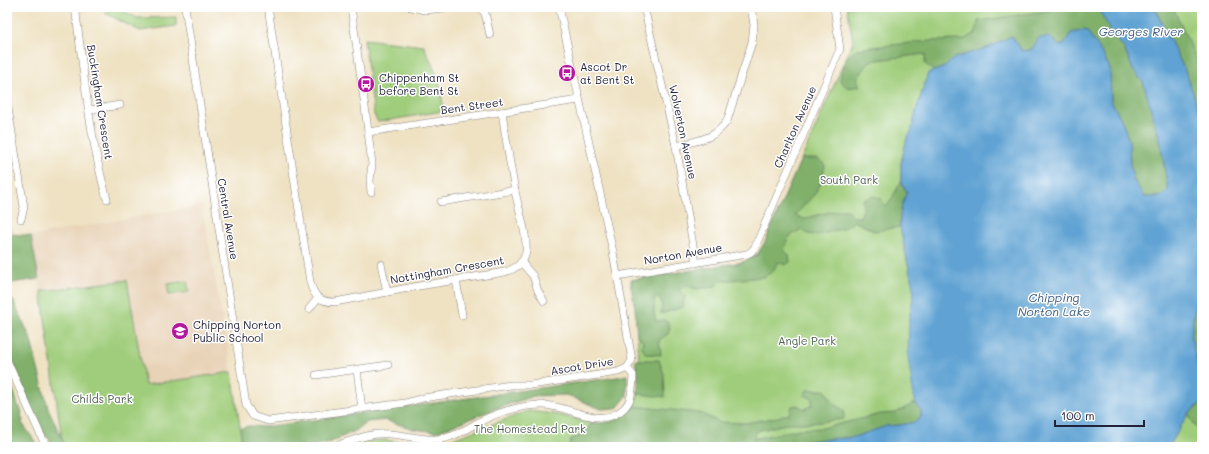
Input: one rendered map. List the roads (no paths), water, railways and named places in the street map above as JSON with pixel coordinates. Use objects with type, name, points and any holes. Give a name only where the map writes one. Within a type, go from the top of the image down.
[{"type":"street","name":"Buckingham Crescent","points":[[75,7],[89,110],[101,177],[107,199]]},
{"type":"street","name":"Central Avenue","points":[[185,7],[246,405],[253,416],[268,421]]},
{"type":"street","points":[[268,7],[310,282],[318,298],[309,309]]},
{"type":"street","points":[[351,7],[372,164],[370,192]]},
{"type":"street","points":[[411,7],[425,10],[454,7]]},
{"type":"street","points":[[479,7],[485,13],[490,35]]},
{"type":"street","name":"Ascot Drive","points":[[268,421],[405,403],[430,397],[511,385],[531,385],[618,372],[627,368],[632,360],[618,276],[559,7]]},
{"type":"street","name":"Wolverton Avenue","points":[[644,7],[676,146],[696,263]]},
{"type":"street","points":[[676,146],[711,137],[721,130],[727,121],[752,42],[754,25],[751,7]]},
{"type":"street","name":"Charlton Avenue","points":[[751,252],[755,247],[840,49],[834,7]]},
{"type":"street","name":"Bent Street","points":[[368,132],[579,100]]},
{"type":"street","points":[[7,102],[10,137],[24,207],[21,219]]},
{"type":"street","points":[[89,110],[120,105]]},
{"type":"street","points":[[502,112],[526,244],[526,251],[521,262],[533,276],[538,291],[544,301]]},
{"type":"street","points":[[441,202],[515,190]]},
{"type":"street","name":"Norton Avenue","points":[[618,276],[747,254],[751,252]]},
{"type":"street","name":"Nottingham Crescent","points":[[318,298],[322,301],[335,302],[505,272],[511,270],[521,262]]},
{"type":"street","points":[[381,264],[387,292]]},
{"type":"street","points":[[456,280],[462,315]]},
{"type":"street","points":[[7,361],[43,440],[50,447]]},
{"type":"street","points":[[316,375],[388,365]]},
{"type":"street","points":[[333,447],[378,434],[436,440],[448,437],[495,414],[520,407],[550,406],[598,417],[610,416],[624,409],[632,398],[633,375],[627,368]]},
{"type":"street","points":[[357,370],[362,409]]},
{"type":"water","name":"Chipping Norton Lake","points":[[1097,7],[1154,7],[1187,75],[1202,121],[1202,260],[1191,337],[1199,371],[1202,372],[1202,402],[1188,414],[1169,447],[768,447],[797,442],[854,437],[887,426],[915,422],[921,417],[921,410],[917,406],[914,398],[908,357],[909,320],[914,292],[900,227],[901,209],[907,192],[901,182],[901,163],[907,138],[911,132],[928,73],[945,67],[954,58],[990,47],[1012,36],[1022,51],[1031,50],[1039,38],[1050,37],[1059,46],[1064,44],[1071,33],[1086,30],[1099,48],[1110,68],[1111,101],[1122,121],[1129,141],[1130,164],[1133,179],[1144,197],[1161,197],[1168,190],[1161,144],[1143,82],[1133,70],[1124,48],[1113,36]]},
{"type":"place","name":"Ascot Dr at Bent St","points":[[567,73]]},
{"type":"place","name":"Chippenham St before Bent St","points":[[366,84]]},
{"type":"place","name":"Chipping Norton Public School","points":[[180,331]]},
{"type":"water label","name":"Georges River","points":[[1141,32]]},
{"type":"park label","name":"South Park","points":[[849,180]]},
{"type":"park label","name":"Angle Park","points":[[807,341]]},
{"type":"park label","name":"Childs Park","points":[[102,399]]},
{"type":"park label","name":"The Homestead Park","points":[[530,429]]}]
